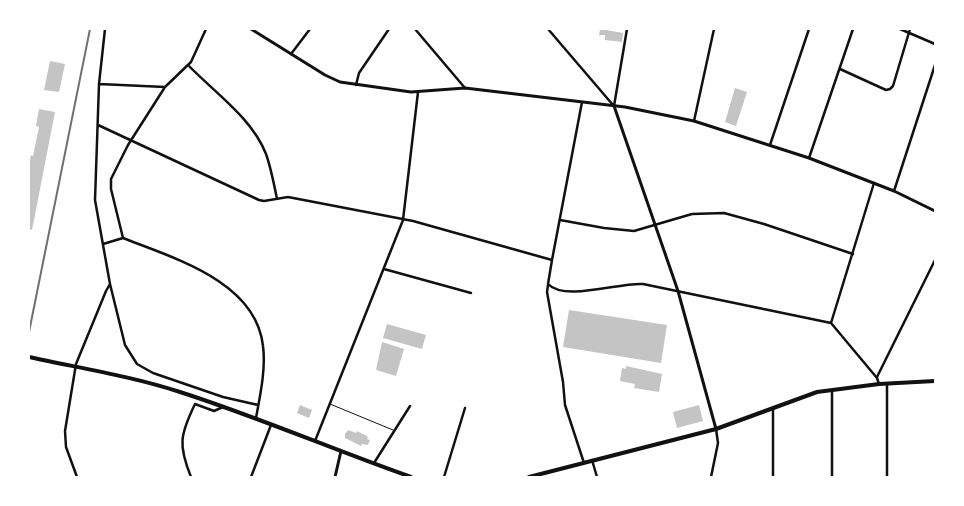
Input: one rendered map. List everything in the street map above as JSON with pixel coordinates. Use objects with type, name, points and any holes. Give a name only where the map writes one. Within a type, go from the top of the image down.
[{"type":"main road","points":[[29,357],[152,384],[224,406],[408,477]]},
{"type":"main road","points":[[529,477],[716,429],[809,394],[832,389],[935,380]]},
{"type":"street","points":[[105,29],[99,84],[95,200],[102,244],[124,345],[138,364],[153,373],[224,397],[258,405]]},
{"type":"street","points":[[122,238],[110,184],[111,179],[131,140],[165,87],[193,59],[206,29]]},
{"type":"street","points":[[251,29],[333,79],[356,85],[418,92],[465,88],[614,106],[694,121],[809,158],[894,191],[935,211]]},
{"type":"street","points":[[259,34],[262,29]]},
{"type":"street","points":[[291,54],[310,29]]},
{"type":"street","points":[[356,85],[358,73],[389,29]]},
{"type":"street","points":[[415,29],[465,88]]},
{"type":"street","points":[[548,29],[614,106],[678,291],[716,429],[718,443],[711,477]]},
{"type":"street","points":[[614,106],[627,29]]},
{"type":"street","points":[[694,121],[714,29]]},
{"type":"street","points":[[770,144],[809,29]]},
{"type":"street","points":[[809,158],[853,29]]},
{"type":"street","points":[[900,29],[910,31],[935,44]]},
{"type":"street","points":[[840,69],[886,90],[890,89],[893,86],[910,31]]},
{"type":"street","points":[[188,65],[232,107],[258,140],[266,156],[277,199]]},
{"type":"street","points":[[894,191],[935,65]]},
{"type":"street","points":[[99,84],[165,87]]},
{"type":"street","points":[[315,441],[403,220],[418,92]]},
{"type":"street","points":[[582,102],[547,292],[563,382],[565,404],[584,463]]},
{"type":"street","points":[[98,125],[259,200],[288,198],[403,220],[552,260]]},
{"type":"street","points":[[831,323],[874,183]]},
{"type":"street","points":[[560,220],[628,231],[641,230],[692,214],[724,213],[764,224],[853,254]]},
{"type":"street","points":[[102,244],[122,238],[209,274],[227,287],[244,304],[258,327],[263,344],[263,363],[256,418]]},
{"type":"street","points":[[877,378],[935,260]]},
{"type":"street","points":[[384,269],[471,293]]},
{"type":"street","points":[[77,477],[64,439],[76,364],[110,284]]},
{"type":"street","points":[[548,284],[554,288],[574,292],[637,284],[831,323],[877,378],[879,384]]},
{"type":"street","points":[[887,384],[887,477]]},
{"type":"street","points":[[832,389],[832,477]]},
{"type":"street","points":[[191,477],[184,461],[182,446],[187,421],[195,404],[214,410],[224,406]]},
{"type":"street","points":[[374,463],[410,406]]},
{"type":"street","points":[[773,407],[773,477]]},
{"type":"street","points":[[444,477],[465,408]]},
{"type":"street","points":[[251,477],[272,424]]},
{"type":"street","points":[[335,477],[341,450]]},
{"type":"street","points":[[592,460],[597,477]]},
{"type":"lane","points":[[329,403],[395,430]]},
{"type":"building","points":[[600,29],[623,33],[622,42],[605,40],[605,35],[599,35]]},
{"type":"building","points":[[50,61],[65,64],[59,92],[44,90]]},
{"type":"building","points":[[735,88],[747,92],[736,126],[725,122]]},
{"type":"building","points":[[39,109],[55,112],[32,230],[29,229],[29,165],[31,155],[33,156],[39,127],[36,126]]},
{"type":"building","points":[[569,310],[667,325],[661,363],[563,347]]},
{"type":"building","points":[[387,324],[426,335],[422,349],[383,338]]},
{"type":"building","points":[[382,342],[404,349],[396,376],[376,370]]},
{"type":"building","points":[[626,366],[662,374],[659,392],[634,388],[635,384],[620,381],[622,368],[626,369]]},
{"type":"building","points":[[300,405],[312,410],[309,418],[297,413]]},
{"type":"building","points":[[699,405],[703,421],[677,428],[673,412]]},
{"type":"building","points":[[348,430],[356,433],[357,431],[368,437],[367,439],[370,440],[368,445],[362,444],[361,446],[345,438]]},
{"type":"railway","points":[[29,332],[90,29]]}]
